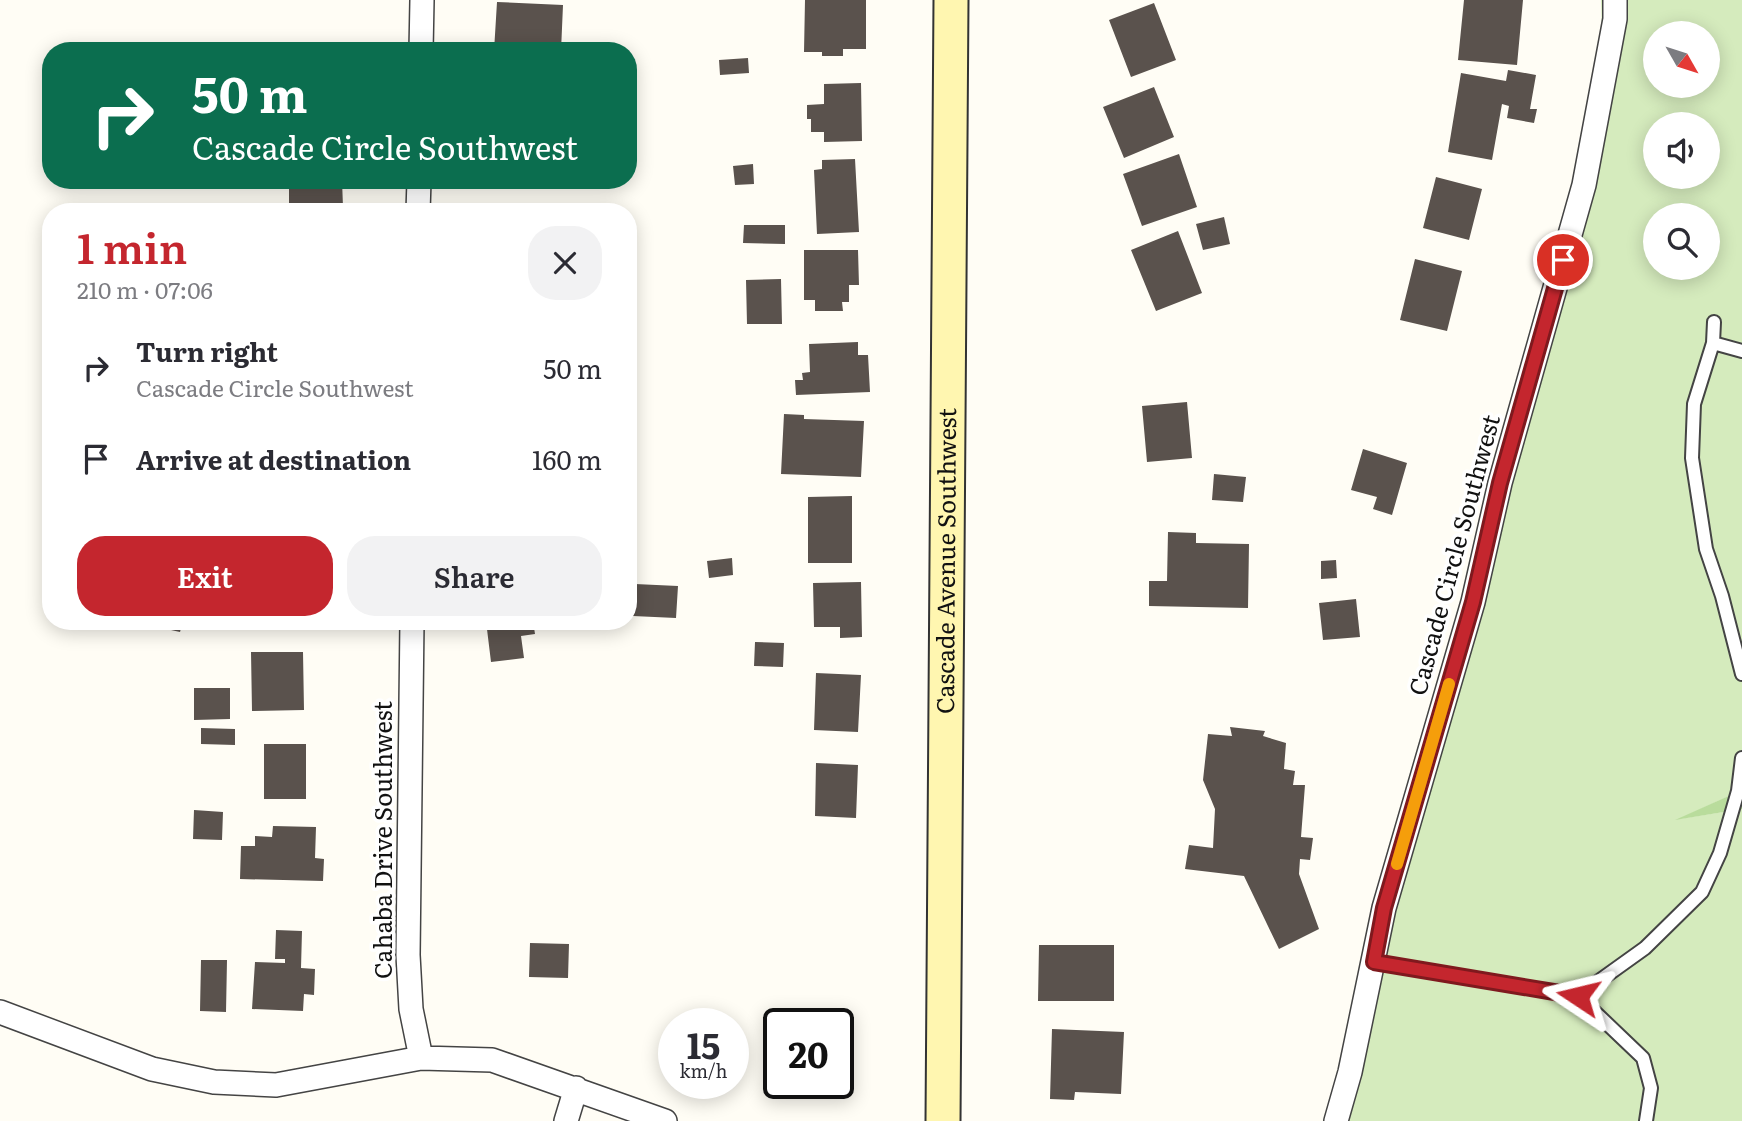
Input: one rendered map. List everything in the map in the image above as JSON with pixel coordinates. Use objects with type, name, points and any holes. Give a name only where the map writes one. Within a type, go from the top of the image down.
[{"type":"main road","name":"Cascade Avenue Southwest","points":[[943,1121],[951,0]]},
{"type":"street","points":[[421,42],[422,0]]},
{"type":"street","name":"Cascade Circle Southwest","points":[[1336,1121],[1350,1072],[1384,908],[1473,602],[1500,483],[1584,185],[1615,19],[1615,0]]},
{"type":"street","name":"Cahaba Drive Southwest","points":[[412,630],[408,955],[411,1009],[421,1058]]},
{"type":"street","points":[[0,1012],[152,1069],[214,1082],[276,1084],[421,1058],[492,1060],[665,1121]]},
{"type":"street","points":[[566,1121],[576,1088]]},
{"type":"lane","points":[[1714,322],[1713,343],[1694,404],[1692,458],[1706,549],[1722,596],[1742,674]]},
{"type":"lane","points":[[1713,343],[1742,351]]},
{"type":"lane","points":[[1578,996],[1645,948],[1702,892],[1720,853],[1738,791],[1742,758]]},
{"type":"lane","points":[[1374,962],[1578,996],[1643,1058],[1651,1088],[1646,1121]]},
{"type":"green space","points":[[1601,0],[1742,0],[1742,790],[1679,819],[1742,809],[1742,1121],[1330,1121],[1603,68]]},
{"type":"green space","points":[[1742,790],[1742,809],[1675,820]]},
{"type":"building","points":[[805,0],[866,0],[866,49],[843,49],[843,56],[822,56],[822,52],[804,52]]},
{"type":"building","points":[[1464,0],[1523,0],[1517,65],[1458,60]]},
{"type":"building","points":[[497,2],[563,5],[561,42],[495,42]]},
{"type":"building","points":[[1154,3],[1176,60],[1131,77],[1109,20]]},
{"type":"building","points":[[748,58],[749,73],[720,75],[719,60]]},
{"type":"building","points":[[1508,70],[1536,75],[1530,109],[1537,109],[1534,123],[1507,118],[1509,106],[1502,104],[1492,160],[1448,152],[1461,73],[1506,81]]},
{"type":"building","points":[[861,83],[862,141],[824,142],[824,132],[811,132],[807,105],[824,104],[824,84]]},
{"type":"building","points":[[1154,87],[1174,137],[1124,158],[1103,107]]},
{"type":"building","points":[[1179,154],[1197,207],[1142,226],[1123,174]]},
{"type":"building","points":[[855,159],[859,232],[817,234],[814,170],[822,169],[822,160]]},
{"type":"building","points":[[753,164],[754,184],[735,185],[733,166]]},
{"type":"building","points":[[1436,177],[1482,189],[1469,240],[1423,228]]},
{"type":"building","points":[[289,189],[342,189],[343,203],[289,203]]},
{"type":"building","points":[[1224,217],[1230,244],[1203,250],[1196,224]]},
{"type":"building","points":[[744,225],[785,225],[785,244],[743,243]]},
{"type":"building","points":[[1178,231],[1202,293],[1156,311],[1131,250]]},
{"type":"building","points":[[804,250],[858,250],[859,285],[849,285],[849,302],[842,302],[843,311],[815,311],[815,300],[804,300]]},
{"type":"building","points":[[1415,259],[1462,271],[1447,331],[1400,320]]},
{"type":"building","points":[[781,279],[782,324],[747,324],[746,280]]},
{"type":"building","points":[[858,342],[858,355],[868,355],[870,392],[796,395],[795,380],[803,380],[802,373],[810,372],[809,344]]},
{"type":"building","points":[[1187,402],[1192,458],[1147,462],[1142,406]]},
{"type":"building","points":[[784,414],[804,415],[804,419],[864,421],[861,477],[781,474]]},
{"type":"building","points":[[1363,449],[1407,463],[1392,515],[1373,509],[1377,497],[1351,490]]},
{"type":"building","points":[[1214,474],[1246,477],[1243,502],[1212,500]]},
{"type":"building","points":[[852,496],[852,563],[808,563],[808,497]]},
{"type":"building","points":[[1168,532],[1196,533],[1196,543],[1249,544],[1248,608],[1149,606],[1149,581],[1167,581]]},
{"type":"building","points":[[732,558],[733,575],[709,578],[707,561]]},
{"type":"building","points":[[1336,560],[1337,578],[1321,579],[1321,561]]},
{"type":"building","points":[[861,582],[862,637],[840,638],[840,627],[814,627],[813,583]]},
{"type":"building","points":[[637,584],[678,586],[676,618],[637,616]]},
{"type":"building","points":[[1356,599],[1360,637],[1323,640],[1319,603]]},
{"type":"building","points":[[487,630],[534,630],[535,634],[521,636],[524,658],[491,662]]},
{"type":"building","points":[[755,642],[784,643],[783,667],[754,666]]},
{"type":"building","points":[[251,652],[303,652],[304,710],[252,711]]},
{"type":"building","points":[[816,673],[861,675],[858,732],[814,730]]},
{"type":"building","points":[[194,688],[230,688],[230,719],[194,720]]},
{"type":"building","points":[[1230,727],[1265,731],[1263,736],[1286,743],[1284,769],[1295,771],[1293,785],[1305,785],[1301,837],[1313,838],[1310,860],[1300,859],[1299,874],[1319,929],[1279,949],[1244,876],[1185,869],[1189,845],[1213,848],[1215,809],[1203,780],[1208,734],[1232,736]]},
{"type":"building","points":[[201,728],[235,729],[235,745],[201,744]]},
{"type":"building","points":[[264,744],[306,744],[306,799],[264,799]]},
{"type":"building","points":[[816,763],[858,765],[856,818],[815,816]]},
{"type":"building","points":[[194,810],[223,812],[222,840],[193,839]]},
{"type":"building","points":[[273,826],[316,827],[315,858],[324,859],[323,881],[240,879],[241,846],[255,846],[255,836],[272,837]]},
{"type":"building","points":[[276,930],[302,931],[301,968],[315,969],[314,995],[304,994],[303,1011],[252,1009],[255,962],[285,963],[285,959],[275,959]]},
{"type":"building","points":[[530,943],[569,944],[568,978],[529,977]]},
{"type":"building","points":[[1039,945],[1114,945],[1114,1001],[1038,1001]]},
{"type":"building","points":[[201,960],[227,960],[226,1012],[200,1011]]},
{"type":"building","points":[[1052,1029],[1124,1032],[1121,1094],[1075,1092],[1074,1100],[1050,1099]]},
{"type":"slow traffic","points":[[1397,864],[1449,684]]},
{"type":"route","points":[[1563,260],[1500,483],[1473,602],[1384,908],[1374,962],[1578,996]]}]
